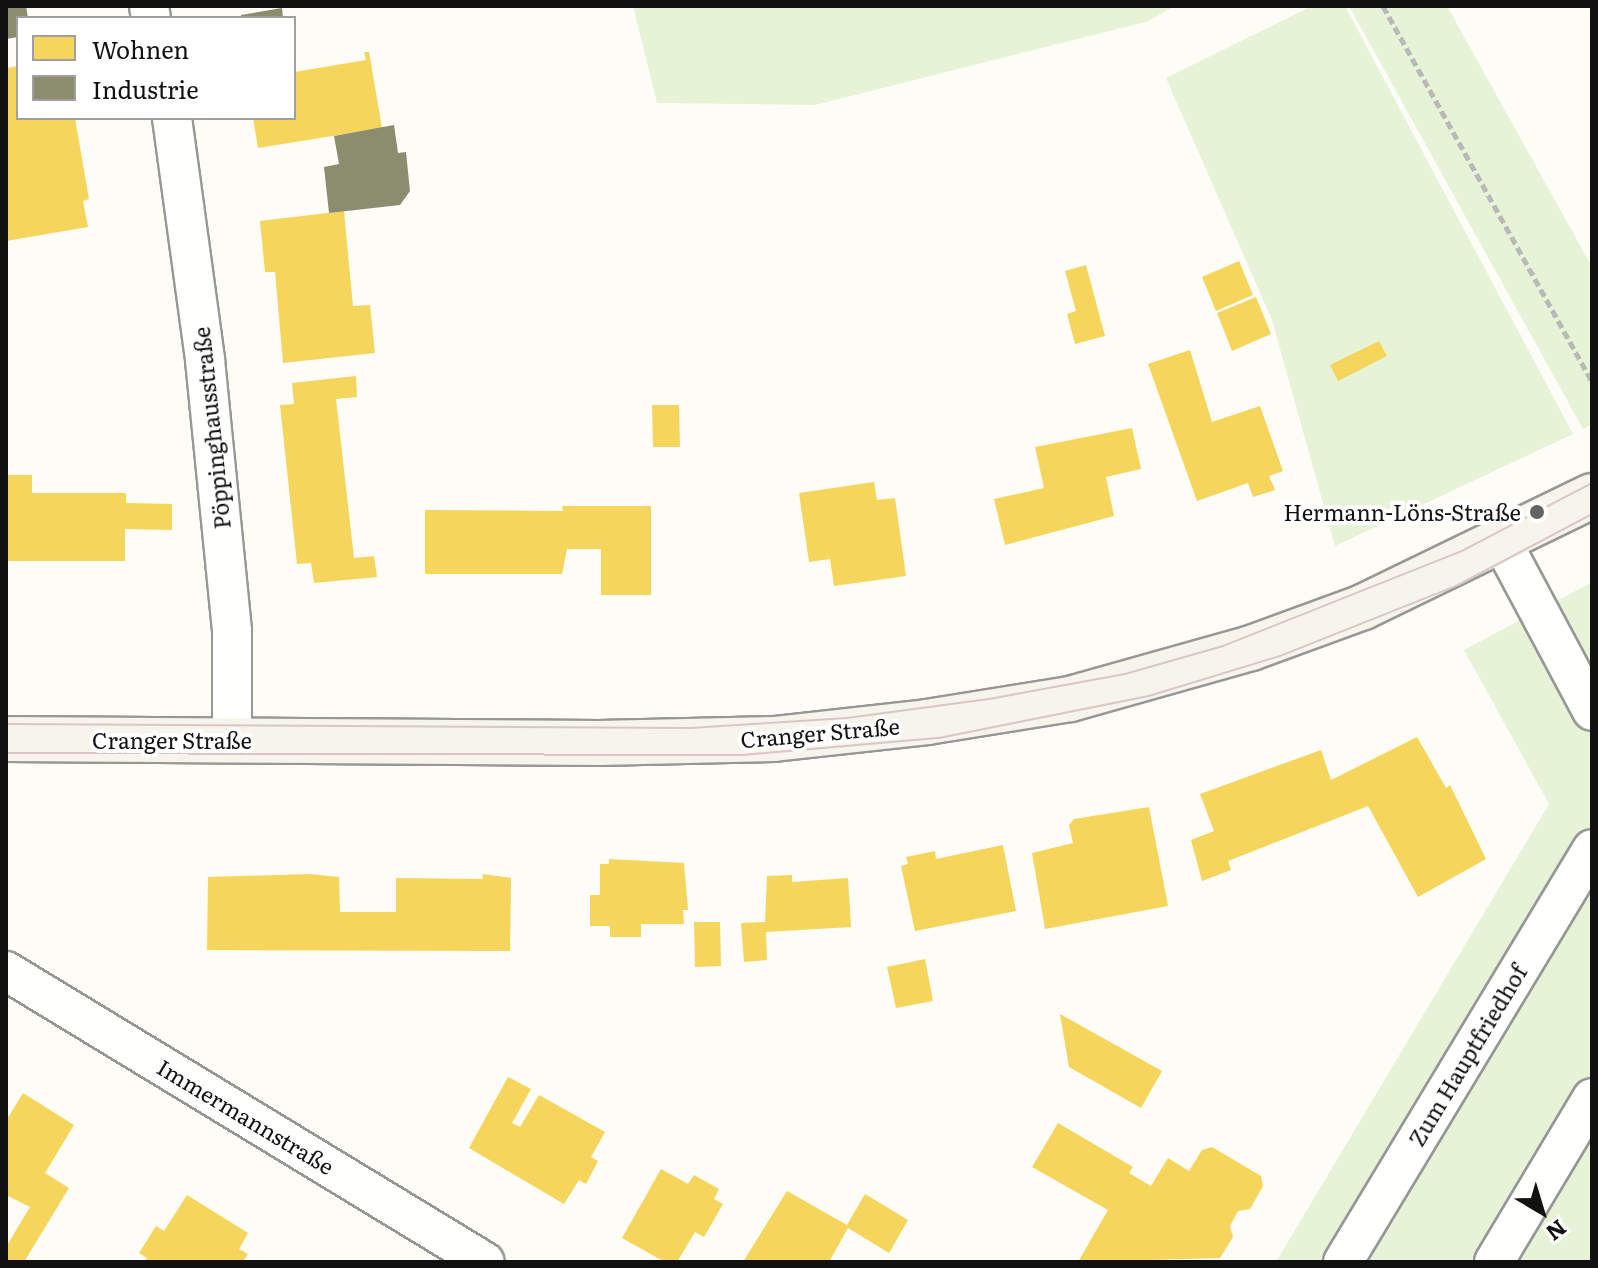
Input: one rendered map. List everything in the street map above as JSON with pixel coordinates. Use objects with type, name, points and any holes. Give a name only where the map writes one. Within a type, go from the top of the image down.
[{"type":"main road","name":"Cranger Straße","points":[[6,739],[774,739],[927,722],[1070,699],[1251,648],[1363,607],[1503,544],[1592,496]]},
{"type":"street","name":"Pöppinghausstraße","points":[[172,120],[232,631],[232,740]]},
{"type":"street","points":[[1503,544],[1592,711]]},
{"type":"street","name":"Zum Hauptfriedhof","points":[[1343,1262],[1592,849]]},
{"type":"street","name":"Immermannstraße","points":[[6,971],[485,1262]]},
{"type":"street","points":[[1494,1262],[1592,1098]]},
{"type":"path","points":[[1383,6],[1592,382]]},
{"type":"green space","points":[[633,6],[1175,6],[1146,22],[815,105],[657,103]]},
{"type":"green space","points":[[1312,6],[1345,6],[1573,434],[1335,546],[1272,320],[1166,78]]},
{"type":"green space","points":[[1349,6],[1447,6],[1592,267],[1592,424],[1583,429]]},
{"type":"green space","points":[[1592,582],[1592,1262],[1276,1262],[1549,804],[1464,650]]},
{"type":"building: Wohnen","points":[[364,52],[369,52],[382,128],[258,148],[253,120],[296,120],[296,72],[366,60]]},
{"type":"building: Wohnen","points":[[16,66],[16,120],[75,120],[89,199],[83,201],[88,227],[6,241],[6,68]]},
{"type":"building: Wohnen","points":[[344,211],[353,306],[370,305],[375,353],[283,363],[275,272],[265,272],[260,221]]},
{"type":"building: Wohnen","points":[[1239,261],[1253,295],[1216,311],[1202,277]]},
{"type":"building: Wohnen","points":[[1086,265],[1105,336],[1075,344],[1067,314],[1076,311],[1065,271]]},
{"type":"building: Wohnen","points":[[1256,297],[1271,334],[1232,351],[1217,313]]},
{"type":"building: Wohnen","points":[[1379,341],[1387,356],[1338,381],[1330,365]]},
{"type":"building: Wohnen","points":[[1190,350],[1212,422],[1260,406],[1283,471],[1269,476],[1275,490],[1253,497],[1248,483],[1197,501],[1148,364]]},
{"type":"building: Wohnen","points":[[356,376],[357,397],[336,399],[354,558],[374,556],[377,577],[314,583],[311,563],[297,564],[280,405],[294,404],[292,383]]},
{"type":"building: Wohnen","points":[[652,405],[679,405],[680,447],[653,447]]},
{"type":"building: Wohnen","points":[[1132,428],[1141,469],[1106,477],[1114,516],[1005,545],[994,499],[1044,488],[1035,447]]},
{"type":"building: Wohnen","points":[[6,475],[32,475],[32,493],[126,493],[126,503],[172,504],[172,530],[125,529],[125,561],[6,561]]},
{"type":"building: Wohnen","points":[[874,482],[877,500],[895,498],[906,576],[834,586],[830,559],[809,562],[799,493]]},
{"type":"building: Wohnen","points":[[562,506],[651,506],[651,595],[601,595],[601,549],[567,549],[562,574],[425,574],[425,510],[563,511]]},
{"type":"building: Wohnen","points":[[1417,737],[1446,788],[1450,785],[1486,859],[1418,897],[1368,806],[1228,861],[1231,870],[1202,881],[1191,840],[1214,831],[1200,794],[1321,750],[1331,780]]},
{"type":"building: Wohnen","points":[[1149,807],[1168,906],[1045,929],[1032,853],[1073,843],[1069,825],[1074,819]]},
{"type":"building: Wohnen","points":[[1003,845],[1016,911],[915,931],[901,866],[908,864],[906,857],[935,851],[936,859]]},
{"type":"building: Wohnen","points":[[609,859],[684,863],[688,910],[683,910],[684,924],[641,924],[641,937],[610,937],[610,926],[590,926],[590,895],[600,895],[600,864],[609,864]]},
{"type":"building: Wohnen","points":[[310,874],[339,877],[340,912],[396,912],[396,878],[483,879],[482,874],[511,878],[510,951],[207,950],[208,877]]},
{"type":"building: Wohnen","points":[[792,875],[792,882],[848,878],[851,927],[766,932],[767,960],[744,962],[741,923],[765,922],[767,876]]},
{"type":"building: Wohnen","points":[[694,922],[720,922],[721,966],[695,967]]},
{"type":"building: Wohnen","points":[[925,959],[933,1001],[896,1008],[887,967]]},
{"type":"building: Wohnen","points":[[1060,1014],[1162,1071],[1141,1108],[1069,1067]]},
{"type":"building: Wohnen","points":[[508,1077],[531,1089],[512,1123],[520,1127],[539,1095],[605,1132],[591,1157],[598,1161],[586,1184],[579,1180],[564,1204],[469,1148]]},
{"type":"building: Wohnen","points":[[23,1093],[74,1125],[45,1173],[69,1188],[24,1262],[6,1262],[6,1247],[30,1207],[6,1195],[6,1121]]},
{"type":"building: Wohnen","points":[[1058,1123],[1133,1167],[1129,1173],[1151,1186],[1168,1158],[1189,1171],[1202,1150],[1212,1147],[1261,1176],[1263,1186],[1250,1209],[1238,1211],[1230,1226],[1233,1237],[1220,1258],[1078,1262],[1108,1210],[1032,1167]]},
{"type":"building: Wohnen","points":[[661,1169],[688,1184],[694,1175],[719,1189],[714,1199],[723,1204],[704,1237],[695,1232],[677,1262],[665,1262],[622,1238]]},
{"type":"building: Wohnen","points":[[787,1191],[847,1225],[865,1194],[908,1220],[889,1253],[848,1228],[829,1262],[743,1262]]},
{"type":"building: Wohnen","points":[[187,1195],[248,1233],[239,1249],[248,1254],[243,1262],[145,1262],[147,1258],[139,1253],[156,1226],[164,1231]]},
{"type":"building: Industrie","points":[[26,6],[28,16],[16,16],[16,37],[6,39],[6,8]]},
{"type":"building: Industrie","points":[[282,8],[283,16],[241,16]]},
{"type":"building: Industrie","points":[[394,125],[398,153],[406,152],[410,191],[400,205],[329,213],[324,167],[339,164],[334,136]]},
{"type":"tram line","points":[[6,724],[691,728],[847,718],[989,699],[1125,674],[1223,646],[1462,551],[1592,483]]},
{"type":"tram line","points":[[6,753],[743,755],[939,738],[1149,696],[1280,656],[1458,585],[1592,514]]},
{"type":"place","name":"Hermann-Löns-Straße","points":[[1537,512]]}]
